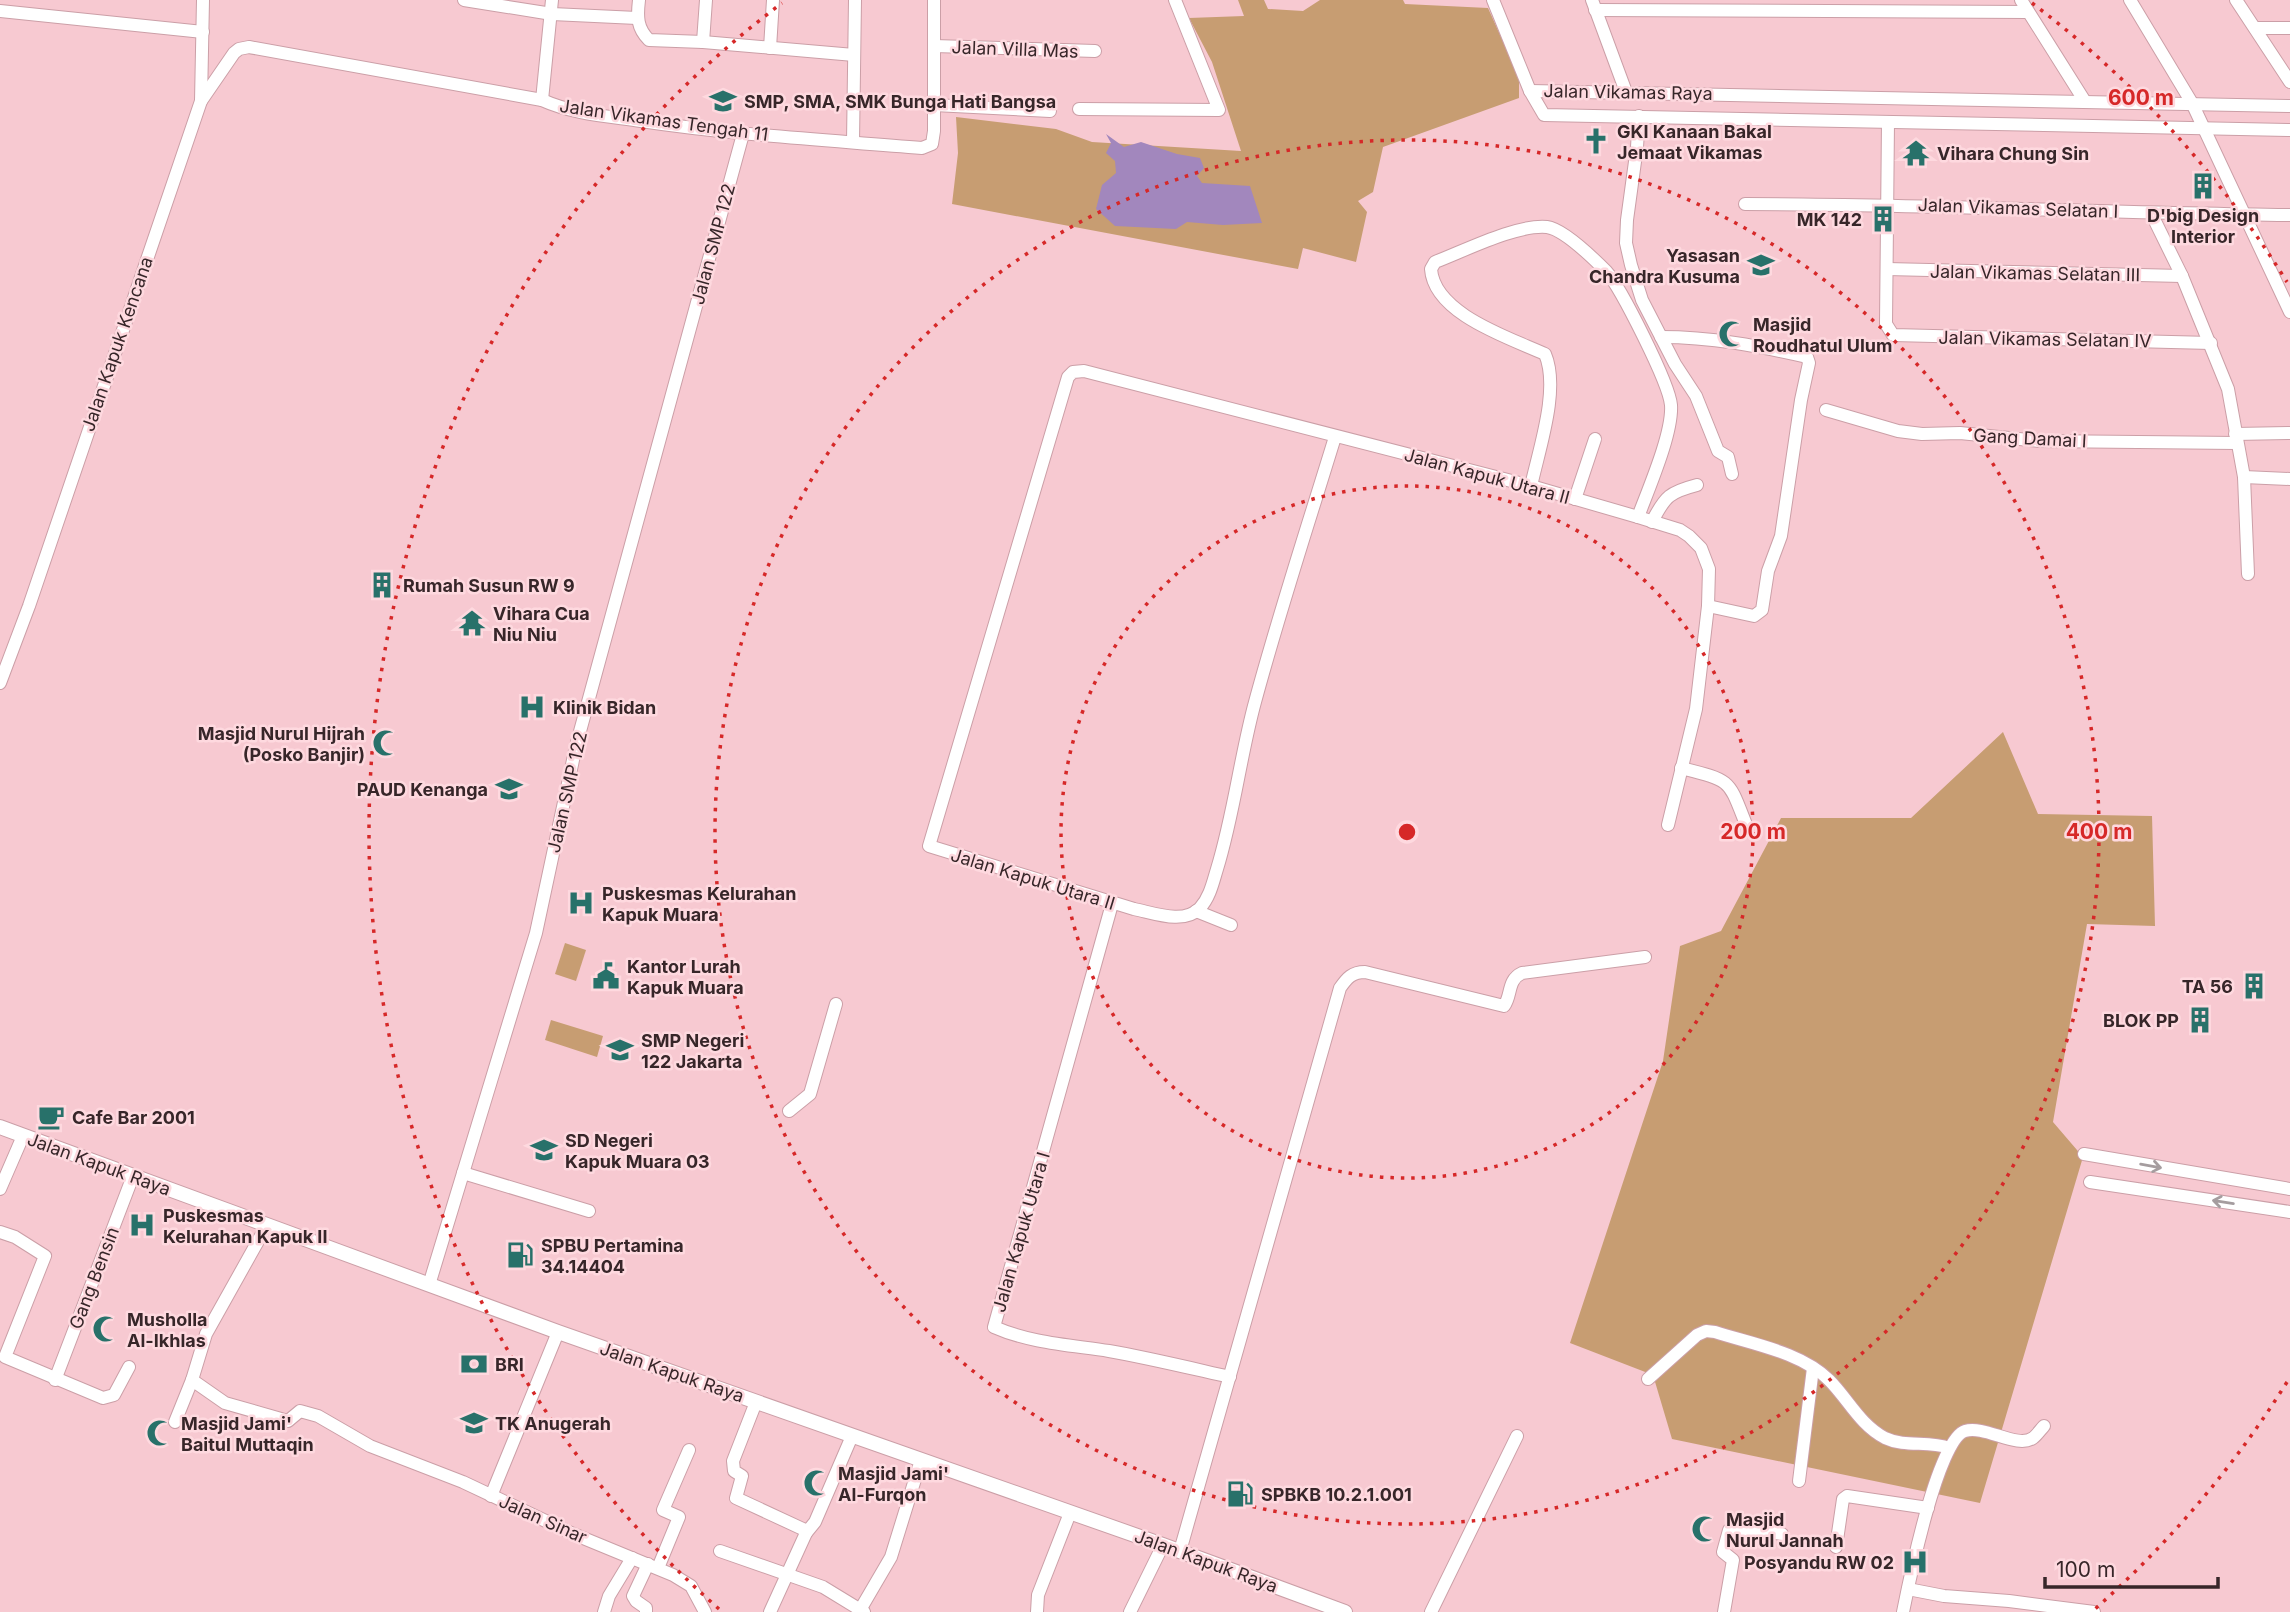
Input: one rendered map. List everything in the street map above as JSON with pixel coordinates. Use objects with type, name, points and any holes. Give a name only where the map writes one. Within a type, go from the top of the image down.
[{"type":"main road","name":"Jalan Kapuk Raya","points":[[0,1128],[558,1332],[1163,1545],[1345,1612]]},
{"type":"street","name":"Jalan Kapuk Kencana","points":[[0,683],[201,101],[204,0]]},
{"type":"street","points":[[464,0],[552,14],[637,18]]},
{"type":"street","points":[[542,100],[552,0]]},
{"type":"street","points":[[639,0],[637,18],[640,29],[649,40],[854,55]]},
{"type":"street","points":[[704,42],[706,0]]},
{"type":"street","points":[[770,48],[773,0]]},
{"type":"street","points":[[853,142],[855,0]]},
{"type":"street","name":"Jalan Vikamas Tengah 11","points":[[201,101],[234,53],[249,47],[542,100],[562,109],[743,134],[922,148],[932,144],[934,0]]},
{"type":"street","points":[[1079,109],[1219,110],[1175,0]]},
{"type":"street","points":[[1493,0],[1531,93]]},
{"type":"street","points":[[2021,0],[2084,100]]},
{"type":"street","points":[[2130,0],[2193,107],[2290,312]]},
{"type":"street","points":[[2236,0],[2290,82]]},
{"type":"street","points":[[1626,92],[1593,5],[2028,12]]},
{"type":"street","points":[[0,11],[203,32]]},
{"type":"street","points":[[2255,28],[2290,28]]},
{"type":"street","name":"Jalan Villa Mas","points":[[934,46],[1095,51]]},
{"type":"street","name":"Jalan Vikamas Raya","points":[[2290,106],[2193,107],[2084,100],[1626,92],[1531,93],[1544,115],[2290,130]]},
{"type":"street","points":[[934,105],[1050,111]]},
{"type":"street","points":[[1639,116],[1626,243],[1642,300],[1675,364],[1696,396],[1718,450],[1728,457],[1732,474]]},
{"type":"street","points":[[1887,269],[1888,122]]},
{"type":"street","name":"Jalan SMP 122","points":[[429,1285],[536,933],[576,746],[743,134]]},
{"type":"street","name":"Jalan Vikamas Selatan I","points":[[1745,204],[1889,204],[2290,215]]},
{"type":"street","points":[[2151,213],[2182,276],[2228,389],[2244,477],[2248,574]]},
{"type":"street","points":[[1531,486],[1549,402],[1549,364],[1545,354],[1453,309],[1433,279],[1432,269],[1435,262],[1514,232],[1547,227],[1559,230],[1607,272],[1660,372],[1667,391],[1671,411],[1664,442],[1638,517]]},
{"type":"street","name":"Jalan Vikamas Selatan III","points":[[1887,269],[2182,276]]},
{"type":"street","name":"Jalan Vikamas Selatan IV","points":[[1887,269],[1886,324],[1890,332],[1898,335],[2211,343]]},
{"type":"street","points":[[1661,337],[1709,338],[1762,347],[1807,357],[1809,363],[1781,536],[1768,571],[1762,610],[1754,616],[1708,606]]},
{"type":"street","name":"Jalan Kapuk Utara II","points":[[1196,911],[1182,916],[1165,916],[1111,909],[929,846],[1068,377],[1073,372],[1084,371],[1531,486],[1680,530],[1701,548],[1709,569],[1708,606],[1696,709],[1668,825]]},
{"type":"street","name":"Gang Damai I","points":[[1826,410],[1922,434],[1960,433],[2039,441],[2236,438],[2290,433]]},
{"type":"street","points":[[1231,925],[1196,911],[1208,896],[1221,856],[1254,705],[1335,437]]},
{"type":"street","points":[[1575,499],[1595,439]]},
{"type":"street","points":[[2244,477],[2290,479]]},
{"type":"street","points":[[1653,522],[1666,497],[1678,490],[1697,485]]},
{"type":"street","points":[[1681,768],[1718,777],[1725,782],[1731,788],[1746,827]]},
{"type":"street","name":"Jalan Kapuk Utara I","points":[[1111,909],[994,1327],[1019,1337],[1110,1351],[1230,1377]]},
{"type":"street","points":[[1180,1552],[1344,983],[1352,974],[1365,972],[1504,1006],[1508,1000],[1511,982],[1516,976],[1645,957]]},
{"type":"street","points":[[789,1111],[810,1094],[836,1004]]},
{"type":"street","points":[[0,1189],[23,1136]]},
{"type":"street","points":[[2084,1154],[2290,1189]]},
{"type":"street","points":[[463,1173],[589,1211]]},
{"type":"street","name":"Gang Bensin","points":[[55,1380],[134,1176]]},
{"type":"street","points":[[2090,1182],[2290,1212]]},
{"type":"street","points":[[175,1422],[206,1334],[267,1225]]},
{"type":"street","points":[[0,1232],[15,1237],[45,1256],[5,1357],[103,1398],[114,1395],[129,1367]]},
{"type":"street","points":[[1648,1379],[1706,1331],[1774,1351],[1813,1368],[1829,1379],[1860,1418],[1885,1437],[1905,1444],[1937,1444],[1949,1448]]},
{"type":"street","name":"Jalan Sinar","points":[[558,1332],[491,1496],[682,1579],[691,1586],[705,1612]]},
{"type":"street","points":[[1799,1481],[1813,1368]]},
{"type":"street","points":[[192,1380],[225,1403],[288,1421],[300,1411],[318,1416],[370,1446],[463,1482],[491,1496]]},
{"type":"street","points":[[756,1402],[733,1461],[734,1471],[743,1476],[736,1498],[805,1530],[806,1533]]},
{"type":"street","points":[[1903,1612],[1910,1570],[1928,1508],[1954,1439],[1965,1431],[1986,1431],[2023,1441],[2032,1439],[2044,1426]]},
{"type":"street","points":[[770,1612],[806,1533],[815,1522],[852,1436]]},
{"type":"street","points":[[1431,1612],[1517,1436]]},
{"type":"street","points":[[646,1612],[646,1608],[633,1596],[653,1566],[679,1517],[663,1510],[688,1450]]},
{"type":"street","points":[[720,1551],[823,1587],[862,1611],[891,1557],[921,1460]]},
{"type":"street","points":[[1836,1547],[1843,1499],[1847,1496],[1928,1508]]},
{"type":"street","points":[[1037,1612],[1038,1595],[1070,1513]]},
{"type":"street","points":[[1724,1612],[1733,1560],[1723,1552],[1729,1530],[1751,1534],[1754,1530],[1783,1534]]},
{"type":"street","points":[[1130,1612],[1163,1545]]},
{"type":"street","points":[[604,1612],[609,1596],[632,1558]]},
{"type":"street","points":[[1908,1589],[2009,1606],[2094,1612]]},
{"type":"shaded area","points":[[1238,0],[1264,0],[1268,9],[1303,11],[1320,0],[1403,0],[1405,4],[1488,8],[1519,77],[1519,98],[1383,147],[1373,192],[1358,201],[1367,212],[1356,262],[1303,248],[1298,269],[952,204],[958,153],[956,117],[1056,129],[1092,142],[1241,151],[1212,62],[1189,18],[1244,16]]},
{"type":"shaded area","points":[[1106,134],[1124,147],[1141,142],[1177,154],[1200,158],[1204,168],[1197,176],[1202,183],[1250,186],[1262,223],[1223,225],[1187,222],[1176,229],[1115,226],[1096,209],[1102,185],[1116,173],[1115,161],[1106,153],[1111,143]]},
{"type":"shaded area","points":[[2003,732],[2038,814],[2152,816],[2155,926],[2087,924],[2053,1122],[2083,1157],[1980,1503],[1672,1439],[1653,1375],[1570,1343],[1663,1061],[1680,946],[1721,931],[1781,818],[1911,818]]},
{"type":"shaded area","points":[[565,943],[586,950],[576,981],[555,974]]},
{"type":"shaded area","points":[[551,1020],[603,1036],[597,1057],[545,1040]]},
{"type":"place","name":"SMP, SMA, SMK Bunga Hati Bangsa","points":[[723,101]]},
{"type":"place","name":"GKI Kanaan Bakal Jemaat Vikamas","points":[[1596,141]]},
{"type":"place","name":"Vihara Chung Sin","points":[[1916,153]]},
{"type":"place","name":"D'big Design Interior","points":[[2203,186]]},
{"type":"place","name":"MK 142","points":[[1883,219]]},
{"type":"place","name":"Yasasan Chandra Kusuma","points":[[1761,265]]},
{"type":"place","name":"Masjid Roudhatul Ulum","points":[[1732,334]]},
{"type":"place","name":"Rumah Susun RW 9","points":[[382,585]]},
{"type":"place","name":"Vihara Cua Niu Niu","points":[[472,623]]},
{"type":"place","name":"Klinik Bidan","points":[[532,707]]},
{"type":"place","name":"Masjid Nurul Hijrah (Posko Banjir)","points":[[386,743]]},
{"type":"place","name":"PAUD Kenanga","points":[[509,789]]},
{"type":"place","name":"Puskesmas Kelurahan Kapuk Muara","points":[[581,903]]},
{"type":"place","name":"Kantor Lurah Kapuk Muara","points":[[606,976]]},
{"type":"place","name":"TA 56","points":[[2254,986]]},
{"type":"place","name":"BLOK PP","points":[[2200,1020]]},
{"type":"place","name":"SMP Negeri 122 Jakarta","points":[[620,1050]]},
{"type":"place","name":"Cafe Bar 2001","points":[[51,1117]]},
{"type":"place","name":"SD Negeri Kapuk Muara 03","points":[[544,1150]]},
{"type":"place","name":"Puskesmas Kelurahan Kapuk II","points":[[142,1225]]},
{"type":"place","name":"SPBU Pertamina 34.14404","points":[[520,1255]]},
{"type":"place","name":"Musholla Al-Ikhlas","points":[[106,1329]]},
{"type":"place","name":"BRI","points":[[474,1364]]},
{"type":"place","name":"TK Anugerah","points":[[474,1423]]},
{"type":"place","name":"Masjid Jami' Baitul Muttaqin","points":[[160,1433]]},
{"type":"place","name":"Masjid Jami' Al-Furqon","points":[[817,1483]]},
{"type":"place","name":"SPBKB 10.2.1.001","points":[[1240,1494]]},
{"type":"place","name":"Masjid Nurul Jannah","points":[[1705,1529]]},
{"type":"place","name":"Posyandu RW 02","points":[[1915,1562]]}]
